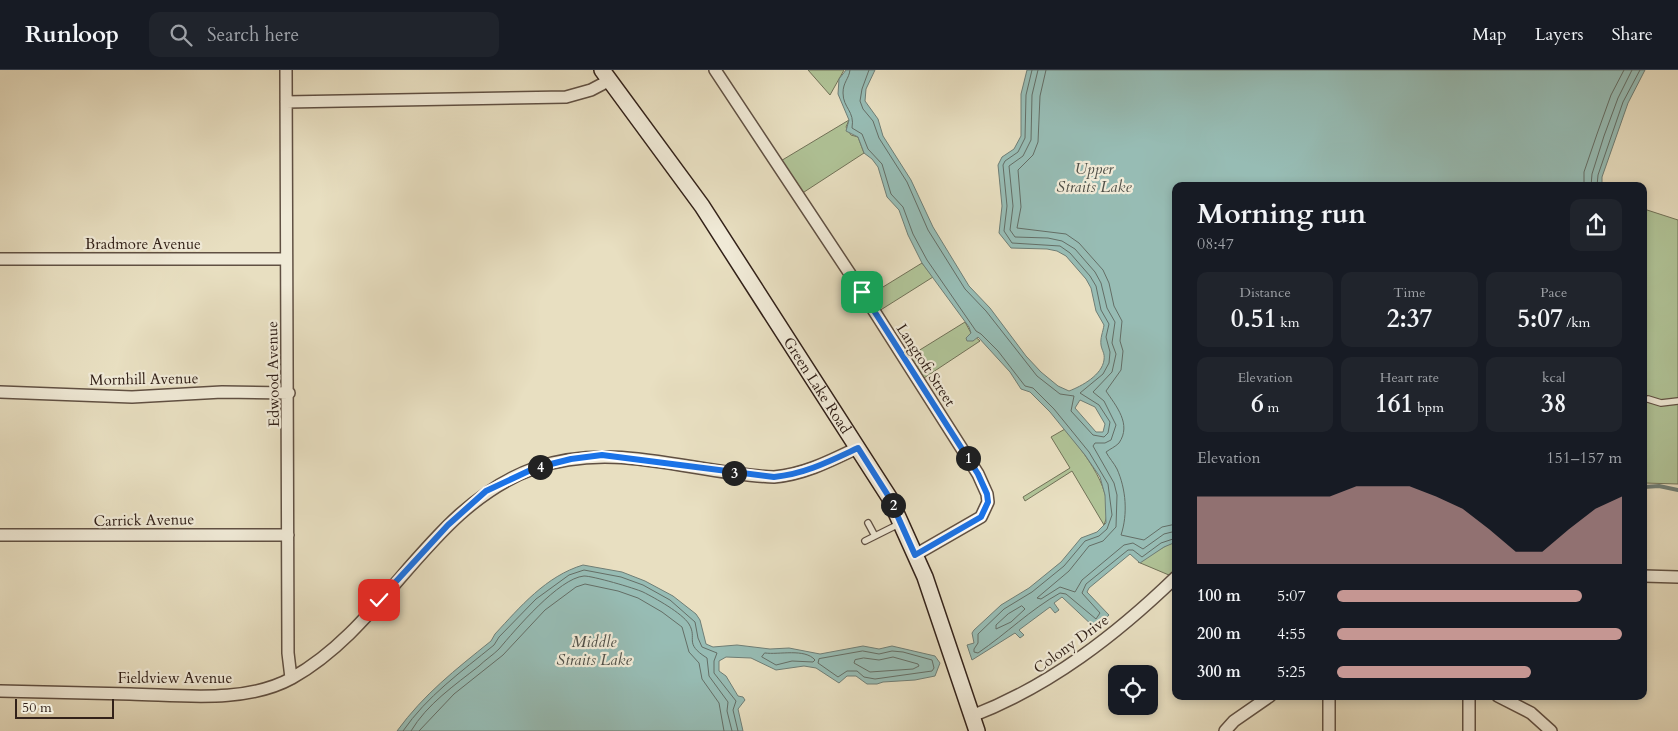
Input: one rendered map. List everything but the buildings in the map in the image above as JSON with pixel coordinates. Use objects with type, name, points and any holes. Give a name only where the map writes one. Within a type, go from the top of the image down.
[{"type":"street","name":"Edwood Avenue","points":[[286,70],[286,259],[289,393],[288,654],[291,678]]},
{"type":"street","name":"Langtoft Street","points":[[715,70],[867,300],[966,455],[987,494],[986,508],[981,517],[915,555]]},
{"type":"street","points":[[286,102],[566,97],[591,90],[606,75]]},
{"type":"street","name":"Green Lake Road","points":[[606,75],[702,206],[889,497],[928,585],[977,731]]},
{"type":"street","name":"Bradmore Avenue","points":[[0,259],[286,259]]},
{"type":"street","name":"Mornhill Avenue","points":[[0,392],[132,397],[222,392],[289,393]]},
{"type":"street","name":"Fieldview Avenue","points":[[0,691],[221,695],[258,690],[291,678],[342,643],[448,525],[486,491],[535,468],[578,458],[602,455],[774,477],[796,475],[821,466],[858,448]]},
{"type":"street","name":"Carrick Avenue","points":[[0,535],[288,535]]},
{"type":"street","points":[[1647,576],[1678,577]]},
{"type":"street","name":"Colony Drive","points":[[972,716],[1019,697],[1049,680],[1115,632],[1172,582]]},
{"type":"street","points":[[1225,731],[1234,721],[1264,700]]},
{"type":"street","points":[[1329,700],[1329,731]]},
{"type":"street","points":[[1469,700],[1469,731]]},
{"type":"street","points":[[1506,700],[1531,713],[1551,731]]},
{"type":"lane","points":[[1648,399],[1661,402],[1678,402]]},
{"type":"lane","points":[[868,523],[875,536]]},
{"type":"lane","points":[[865,541],[901,523]]},
{"type":"green space","points":[[808,70],[844,70],[830,95]]},
{"type":"green space","points":[[849,120],[846,127],[851,135],[858,137],[864,153],[801,194],[779,162]]},
{"type":"green space","points":[[1647,210],[1678,220],[1678,484],[1647,483]]},
{"type":"green space","points":[[922,263],[933,277],[879,311],[870,295]]},
{"type":"green space","points":[[965,322],[971,333],[980,341],[924,378],[910,356]]},
{"type":"green space","points":[[1065,429],[1089,461],[1103,487],[1107,513],[1104,525],[1072,471],[1025,501],[1023,497],[1070,468],[1051,437]]},
{"type":"green space","points":[[1172,542],[1172,576],[1138,562]]},
{"type":"water","name":"Upper Straits Lake","points":[[846,70],[875,70],[866,89],[865,101],[878,119],[883,136],[911,180],[933,227],[969,286],[990,308],[1026,356],[1058,386],[1069,391],[1085,383],[1095,375],[1100,370],[1104,360],[1101,337],[1104,325],[1096,311],[1091,288],[1086,279],[1066,256],[1057,251],[1047,249],[1011,248],[999,233],[1002,206],[998,165],[1002,157],[1014,149],[1021,136],[1021,94],[1027,70],[1645,70],[1628,103],[1602,177],[1602,182],[1172,182],[1172,544],[1140,563],[1130,554],[1089,588],[1087,592],[1109,615],[1095,628],[1062,597],[1054,603],[1059,610],[1055,613],[1050,607],[1019,630],[1024,635],[1020,638],[1015,633],[972,660],[967,645],[974,643],[972,633],[974,630],[1001,605],[1029,588],[1061,562],[1081,538],[1097,532],[1106,523],[1105,495],[1100,477],[1085,455],[1050,412],[1030,392],[1021,389],[1010,372],[978,337],[973,341],[967,341],[966,338],[971,333],[969,327],[922,263],[908,235],[899,210],[887,197],[878,167],[864,153],[858,137],[846,131],[849,120],[838,94],[839,79]],"holes":[[[1080,400],[1095,407],[1105,424],[1103,432],[1096,432],[1075,408]]]},
{"type":"water","name":"Middle Straits Lake","points":[[583,565],[622,572],[645,581],[673,596],[696,614],[700,620],[706,644],[713,647],[737,645],[770,649],[789,648],[820,654],[863,646],[879,649],[892,646],[935,656],[940,663],[935,676],[915,680],[867,684],[856,676],[847,676],[839,683],[816,668],[804,666],[776,670],[751,658],[726,657],[719,661],[719,671],[726,676],[738,696],[743,697],[745,700],[738,709],[743,731],[397,731],[429,694],[491,641],[514,613],[534,594],[557,577]]},
{"type":"waterway","points":[[1647,487],[1659,486],[1678,490]]},
{"type":"route","points":[[379,600],[448,525],[486,491],[535,468],[585,456],[602,455],[634,458],[774,477],[796,475],[821,466],[858,448],[889,497],[915,555],[981,517],[986,510],[988,502],[987,494],[978,474],[862,292]]}]
